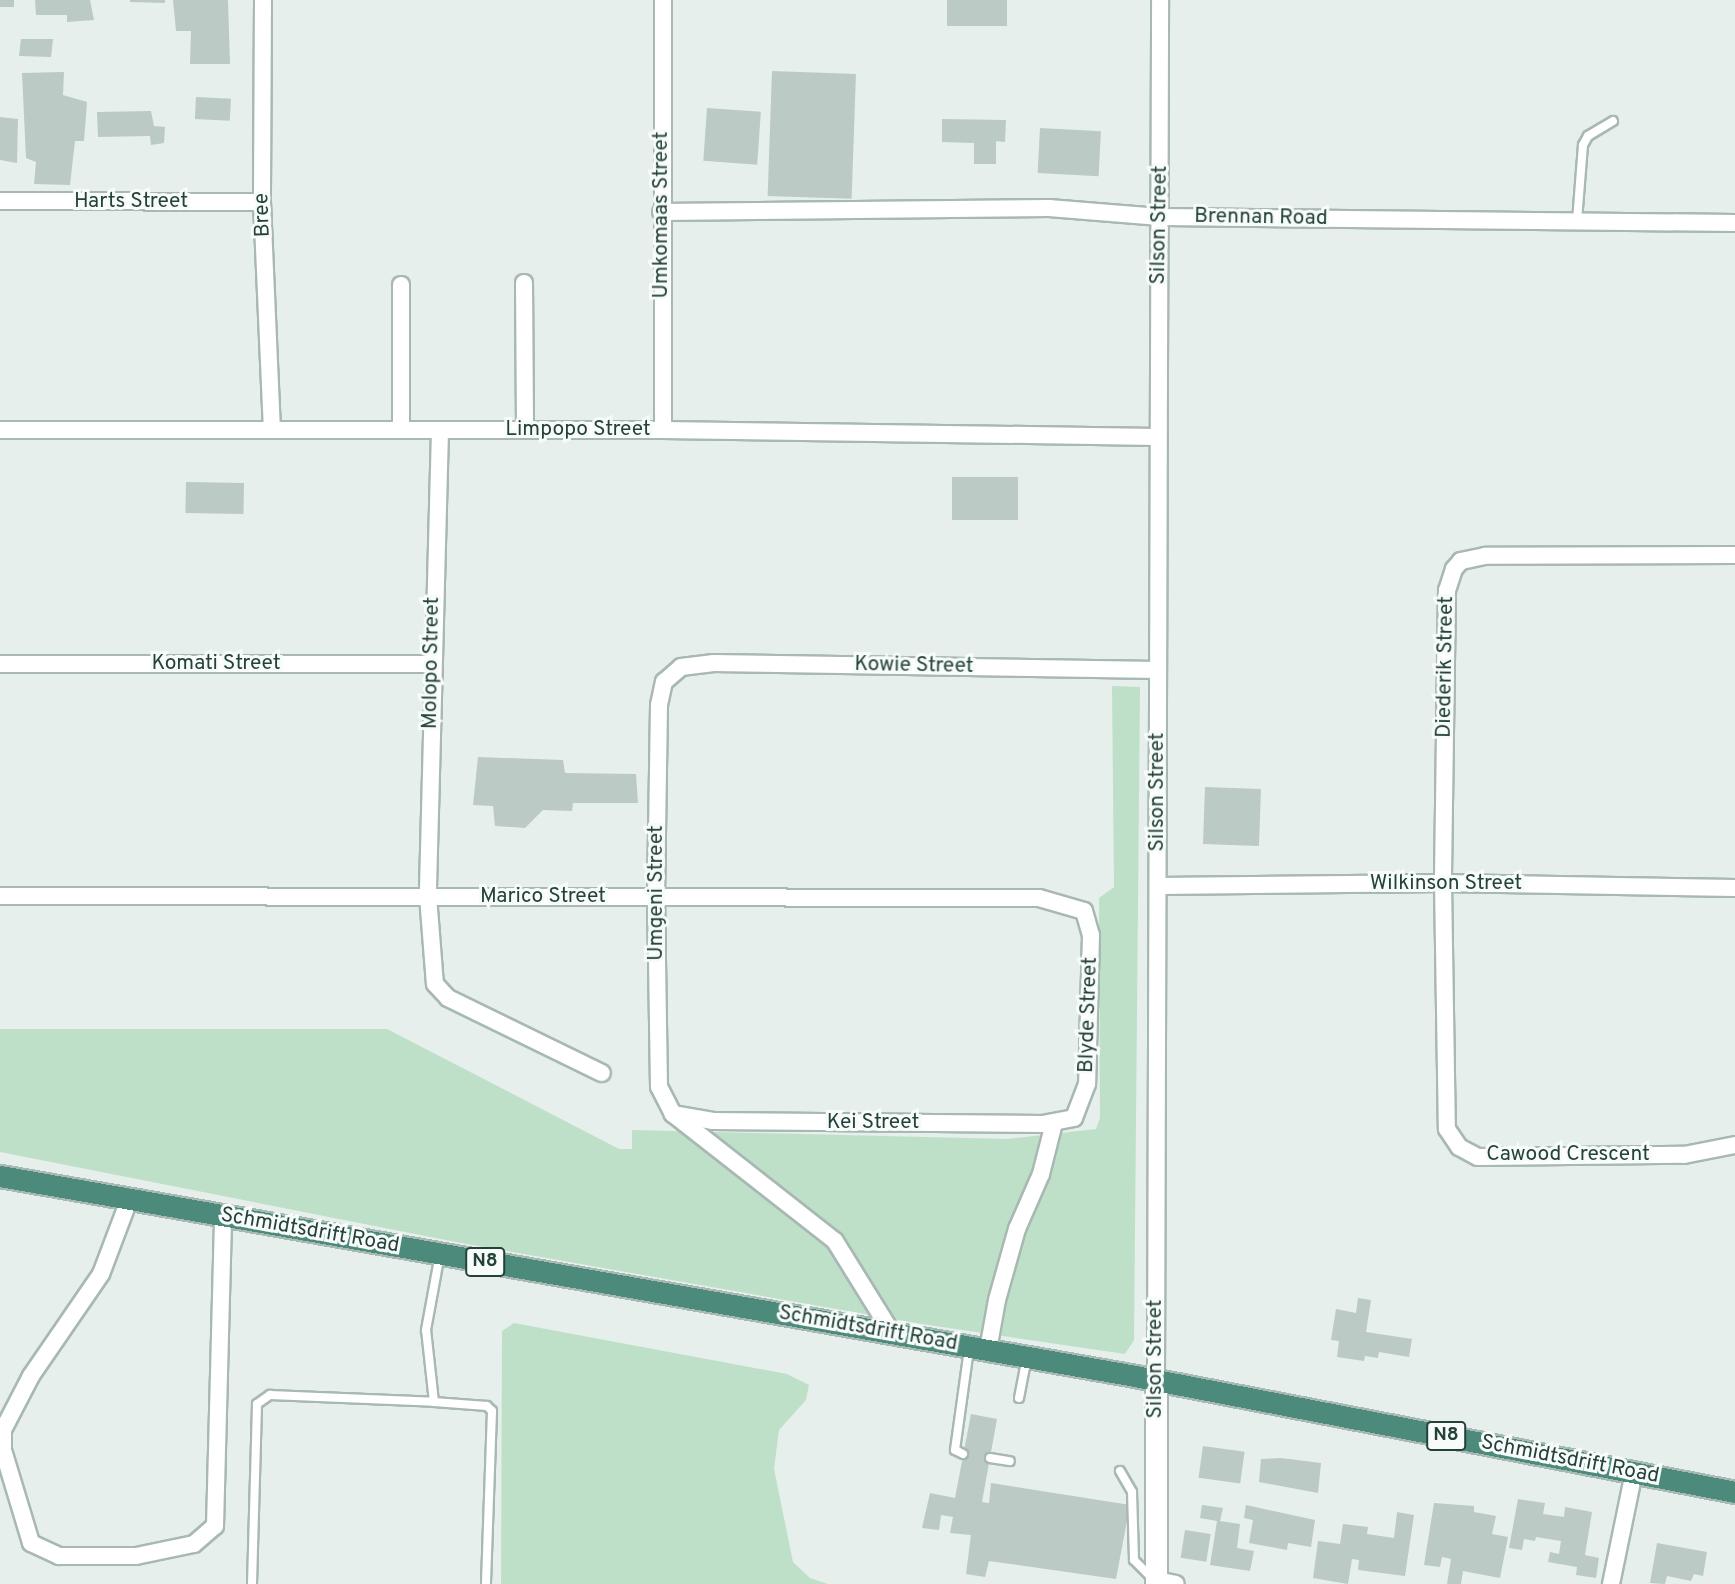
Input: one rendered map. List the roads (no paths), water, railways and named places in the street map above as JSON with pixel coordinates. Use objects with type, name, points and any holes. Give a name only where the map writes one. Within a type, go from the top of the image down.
[{"type":"highway","name":"Schmidtsdrift Road","points":[[0,1176],[1156,1380],[1735,1492]]},
{"type":"street","name":"Bree","points":[[263,0],[262,202],[272,430]]},
{"type":"street","name":"Umkomaas Street","points":[[663,0],[663,430]]},
{"type":"street","name":"Silson Street","points":[[1160,0],[1156,1380],[1163,1583]]},
{"type":"street","name":"Harts Street","points":[[0,201],[262,202]]},
{"type":"street","name":"Brennan Road","points":[[661,212],[1049,208],[1160,217],[1735,223]]},
{"type":"street","points":[[524,283],[525,429]]},
{"type":"street","points":[[401,285],[401,430]]},
{"type":"street","name":"Molopo Street","points":[[440,429],[428,897],[435,984],[440,992],[602,1073]]},
{"type":"street","name":"Limpopo Street","points":[[0,430],[525,429],[1157,436]]},
{"type":"street","name":"Diederik Street","points":[[1443,883],[1447,590],[1454,569],[1461,561],[1485,556],[1735,555]]},
{"type":"street","name":"Kowie Street","points":[[673,672],[687,665],[714,663],[1158,670]]},
{"type":"street","name":"Komati Street","points":[[0,664],[432,664]]},
{"type":"street","name":"Umgeni Street","points":[[673,672],[664,682],[659,705],[656,897],[659,1087],[673,1114]]},
{"type":"street","name":"Wilkinson Street","points":[[1158,886],[1443,883],[1735,888]]},
{"type":"street","name":"Cawood Crescent","points":[[1443,883],[1447,1129],[1459,1147],[1478,1157],[1670,1155],[1735,1144]]},
{"type":"street","name":"Marico Street","points":[[0,896],[1039,898],[1084,911]]},
{"type":"street","name":"Blyde Street","points":[[1074,1118],[1087,1084],[1091,934],[1084,911]]},
{"type":"street","points":[[673,1114],[835,1241],[892,1333]]},
{"type":"street","name":"Kei Street","points":[[673,1114],[713,1121],[1054,1124],[1074,1118]]},
{"type":"street","points":[[979,1349],[1017,1229],[1046,1159],[1054,1124]]},
{"type":"street","points":[[128,1200],[101,1274],[31,1376],[3,1430],[3,1450],[30,1543],[60,1556],[136,1556],[194,1545],[215,1526],[222,1216]]},
{"type":"street","points":[[1611,1584],[1634,1472]]},
{"type":"lane","points":[[1577,221],[1583,145],[1588,136],[1613,121]]},
{"type":"lane","points":[[434,1402],[426,1330],[440,1254]]},
{"type":"lane","points":[[964,1454],[955,1450],[979,1349]]},
{"type":"lane","points":[[1019,1398],[1027,1357]]},
{"type":"lane","points":[[252,1584],[254,1413],[264,1397],[487,1406],[492,1411],[486,1584]]},
{"type":"lane","points":[[990,1458],[1010,1461]]},
{"type":"lane","points":[[1119,1471],[1132,1492],[1135,1563],[1163,1583]]}]
